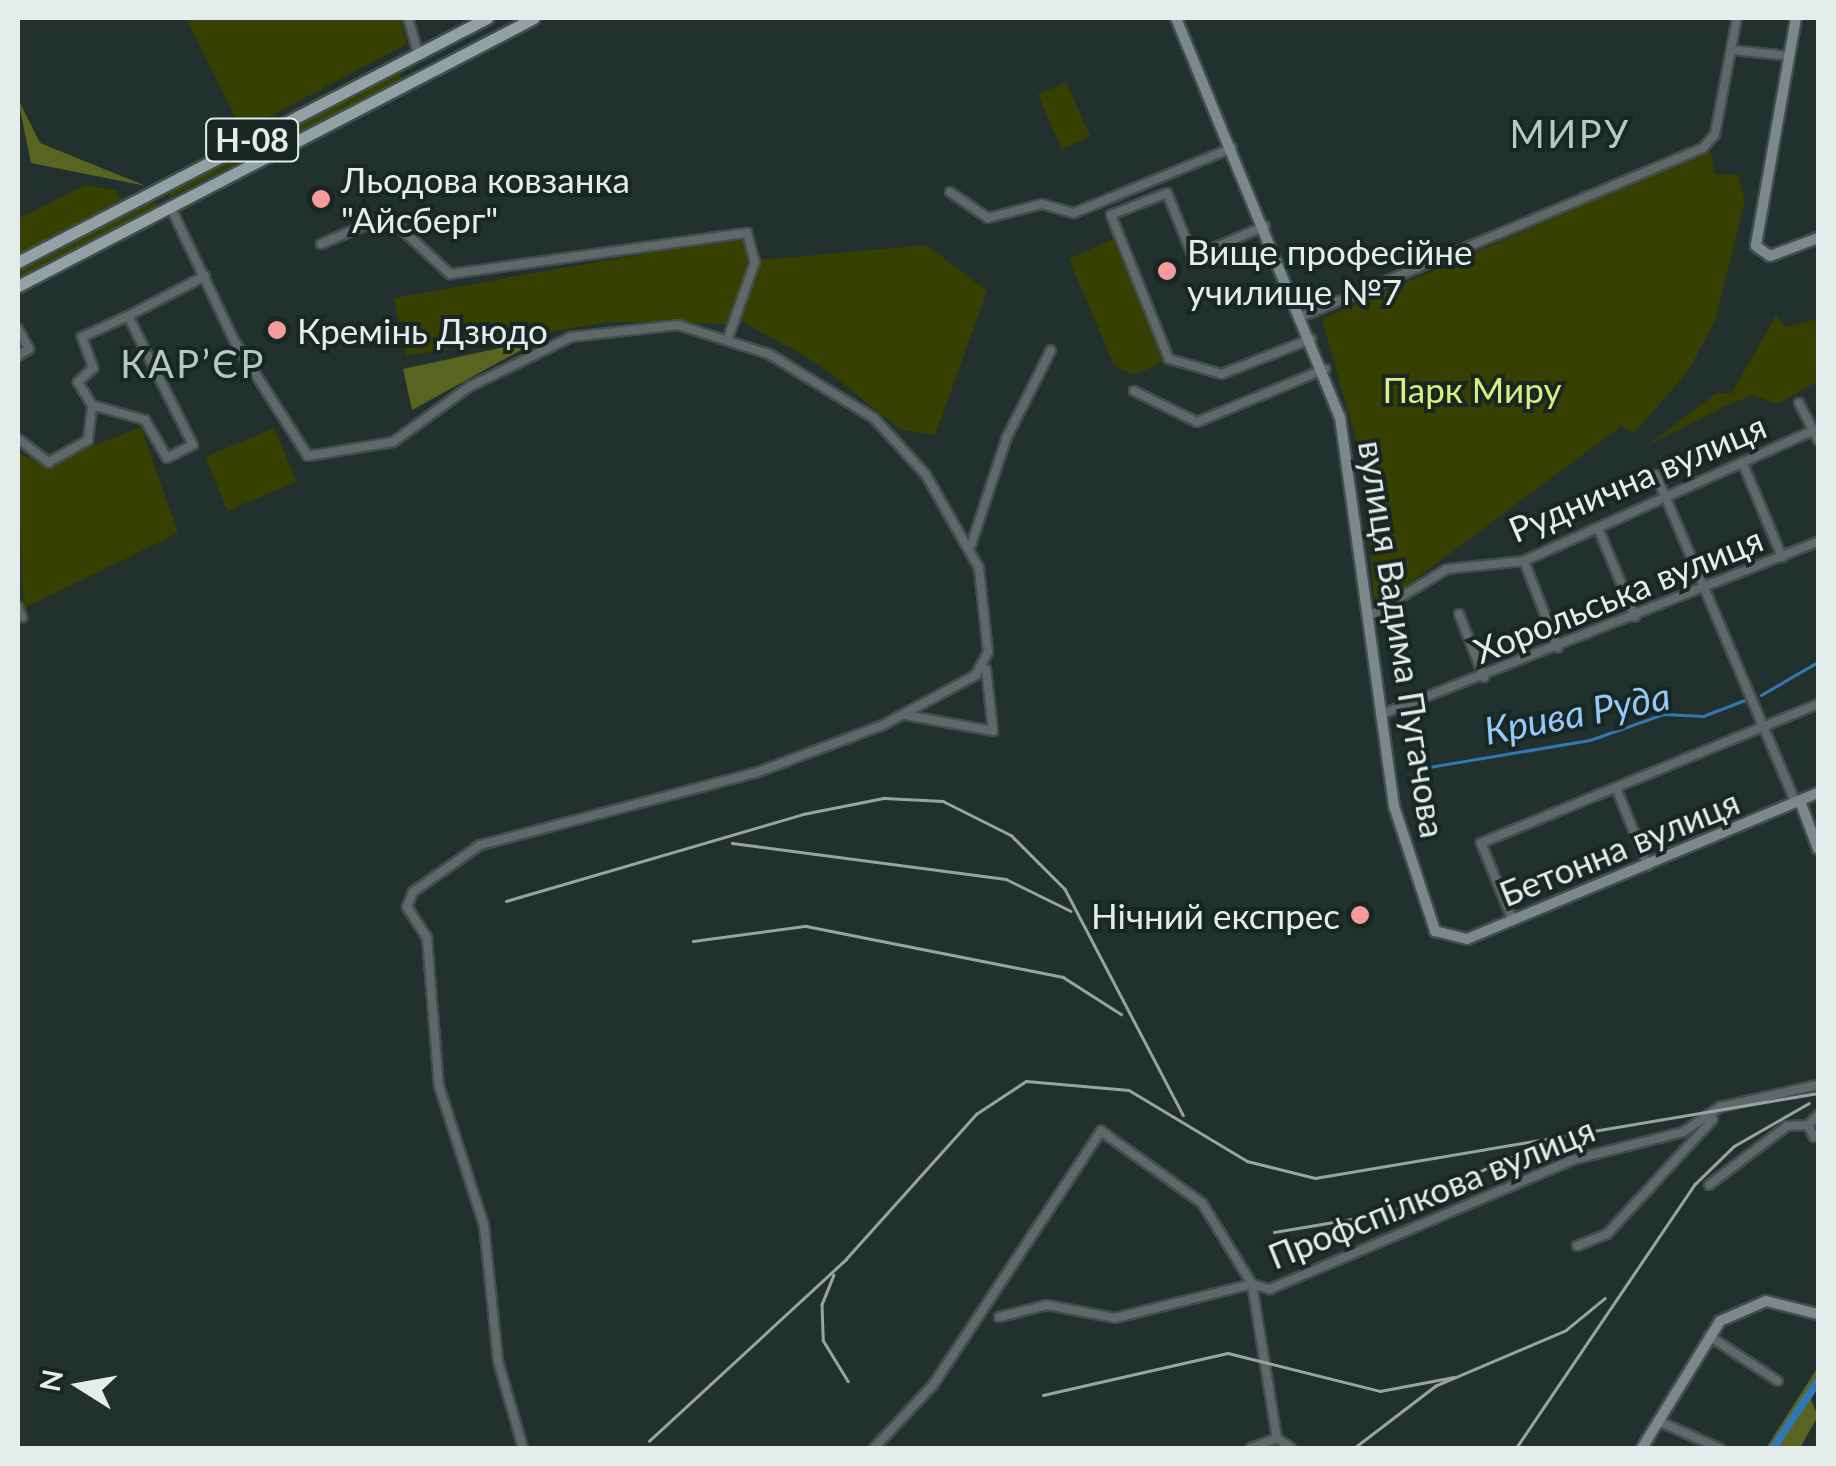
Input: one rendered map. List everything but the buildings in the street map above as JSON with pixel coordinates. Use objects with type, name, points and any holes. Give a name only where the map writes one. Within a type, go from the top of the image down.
[{"type":"main road","name":"Н-08","points":[[18,262],[486,18]]},
{"type":"main road","name":"Н-08","points":[[18,286],[534,18]]},
{"type":"main road","points":[[418,52],[427,72]]},
{"type":"main road","points":[[161,188],[170,206]]},
{"type":"street","points":[[408,18],[418,52]]},
{"type":"street","name":"вулиця Вадима Пугачова","points":[[1176,18],[1312,338],[1345,438],[1394,806],[1440,936]]},
{"type":"street","points":[[1303,316],[1702,148],[1715,134],[1737,18]]},
{"type":"street","points":[[1796,18],[1760,253],[1818,238]]},
{"type":"street","points":[[1730,50],[1790,56]]},
{"type":"street","points":[[950,192],[988,218],[1042,204],[1074,213],[1232,148]]},
{"type":"street","points":[[1265,226],[1193,257],[1167,192],[1111,215],[1169,359],[1222,374],[1312,338]]},
{"type":"street","points":[[170,206],[297,448],[314,458],[393,442],[468,386],[584,332],[678,325],[728,338],[874,418],[971,545]]},
{"type":"street","points":[[321,244],[387,216],[450,274],[748,233],[755,262],[728,338]]},
{"type":"street","points":[[20,445],[43,463],[86,443],[92,405],[78,382],[93,368],[80,340],[204,276]]},
{"type":"street","points":[[92,405],[142,417],[166,458],[194,445],[128,316]]},
{"type":"street","points":[[18,329],[29,350],[18,356]]},
{"type":"street","points":[[906,714],[993,731],[971,545],[1007,437],[1050,350]]},
{"type":"street","points":[[1134,392],[1197,422],[1324,369]]},
{"type":"street","points":[[1799,403],[1816,429],[1818,440]]},
{"type":"street","name":"Руднична вулиця","points":[[1368,618],[1447,570],[1524,561],[1816,429]]},
{"type":"street","points":[[1744,464],[1782,557]]},
{"type":"street","points":[[1656,475],[1668,495],[1818,850]]},
{"type":"street","points":[[1598,528],[1635,617]]},
{"type":"street","name":"Хорольська вулиця","points":[[1380,715],[1484,678],[1818,542]]},
{"type":"street","points":[[1524,561],[1558,648]]},
{"type":"street","points":[[18,606],[22,617]]},
{"type":"street","points":[[1459,614],[1484,678]]},
{"type":"street","points":[[523,1448],[498,1361],[484,1225],[439,1086],[427,938],[408,907],[412,892],[480,845],[705,789],[906,714],[986,665]]},
{"type":"street","points":[[1513,920],[1480,843],[1818,704]]},
{"type":"street","points":[[1616,788],[1648,866]]},
{"type":"street","name":"Бетонна вулиця","points":[[1440,936],[1467,939],[1818,794]]},
{"type":"street","name":"Профспілкова вулиця","points":[[999,1317],[1047,1305],[1115,1318],[1252,1284],[1290,1283],[1572,1160],[1818,1086]]},
{"type":"street","points":[[1577,1246],[1606,1234],[1716,1115]]},
{"type":"street","points":[[1709,1184],[1787,1126],[1808,1125],[1818,1116]]},
{"type":"street","points":[[1808,1125],[1814,1136]]},
{"type":"street","points":[[874,1448],[933,1385],[1101,1131],[1202,1203],[1252,1284],[1277,1438],[1291,1448]]},
{"type":"street","points":[[1642,1448],[1709,1336],[1754,1304],[1818,1314]]},
{"type":"street","points":[[1709,1336],[1778,1381]]},
{"type":"street","points":[[1658,1421],[1719,1448]]},
{"type":"street","points":[[1250,1448],[1277,1438]]},
{"type":"green space","points":[[186,18],[401,18],[407,44],[242,131]]},
{"type":"green space","points":[[398,70],[403,80],[170,197],[169,190]]},
{"type":"green space","points":[[1066,82],[1090,137],[1062,149],[1038,95]]},
{"type":"green space","points":[[18,99],[40,143],[146,186],[31,163]]},
{"type":"green space","name":"Парк Миру","points":[[1710,150],[1715,174],[1738,175],[1745,201],[1715,321],[1688,371],[1634,433],[1621,426],[1375,609],[1363,465],[1322,319]]},
{"type":"green space","points":[[85,185],[116,190],[121,199],[18,256],[18,219]]},
{"type":"green space","points":[[153,198],[158,208],[23,277],[18,267]]},
{"type":"green space","points":[[744,236],[752,253],[731,324],[609,322],[406,356],[394,298]]},
{"type":"green space","points":[[1113,239],[1165,361],[1133,375],[1114,365],[1069,259]]},
{"type":"green space","points":[[927,245],[987,291],[935,435],[900,429],[817,363],[740,320],[760,260]]},
{"type":"green space","points":[[1776,315],[1785,327],[1818,319],[1818,381],[1777,404],[1753,395],[1734,402],[1646,446],[1717,393],[1732,393]]},
{"type":"green space","points":[[541,339],[412,410],[403,369]]},
{"type":"green space","points":[[141,427],[178,533],[23,609],[18,453],[45,465]]},
{"type":"green space","points":[[274,428],[297,481],[228,511],[205,457]]},
{"type":"green space","points":[[1818,1367],[1811,1400],[1818,1416],[1800,1448],[1766,1448]]},
{"type":"waterway","name":"Крива Руда","points":[[1761,695],[1818,662]]},
{"type":"waterway","name":"Крива Руда","points":[[1417,769],[1590,740],[1664,714],[1703,716],[1745,700]]},
{"type":"waterway","points":[[1773,1448],[1818,1381]]},
{"type":"railway","points":[[506,901],[803,814],[884,798],[943,801],[1011,835],[1065,889],[1183,1115]]},
{"type":"railway","points":[[732,843],[1006,879],[1071,911]]},
{"type":"railway","points":[[693,941],[806,926],[1063,977],[1121,1014]]},
{"type":"railway","points":[[649,1441],[846,1259],[976,1114],[1026,1081],[1129,1090],[1247,1161],[1315,1178],[1818,1093]]},
{"type":"railway","points":[[1516,1448],[1695,1184],[1734,1146],[1809,1103]]},
{"type":"railway","points":[[1274,1232],[1387,1213],[1514,1156]]},
{"type":"railway","points":[[834,1275],[822,1304],[823,1340],[848,1381]]},
{"type":"railway","points":[[1354,1448],[1435,1386],[1566,1330],[1605,1298]]},
{"type":"railway","points":[[1043,1395],[1228,1353],[1380,1391],[1454,1377]]},
{"type":"place","name":"Льодова ковзанка \"Айсберг\"","points":[[321,199]]},
{"type":"place","name":"Вище професійне училище №7","points":[[1167,271]]},
{"type":"place","name":"Кремінь Дзюдо","points":[[277,330]]},
{"type":"place","name":"Нічний експрес","points":[[1360,915]]},
{"type":"district","name":"МИРУ","points":[[1570,134]]},
{"type":"district","name":"КАР’ЄР","points":[[193,364]]}]
